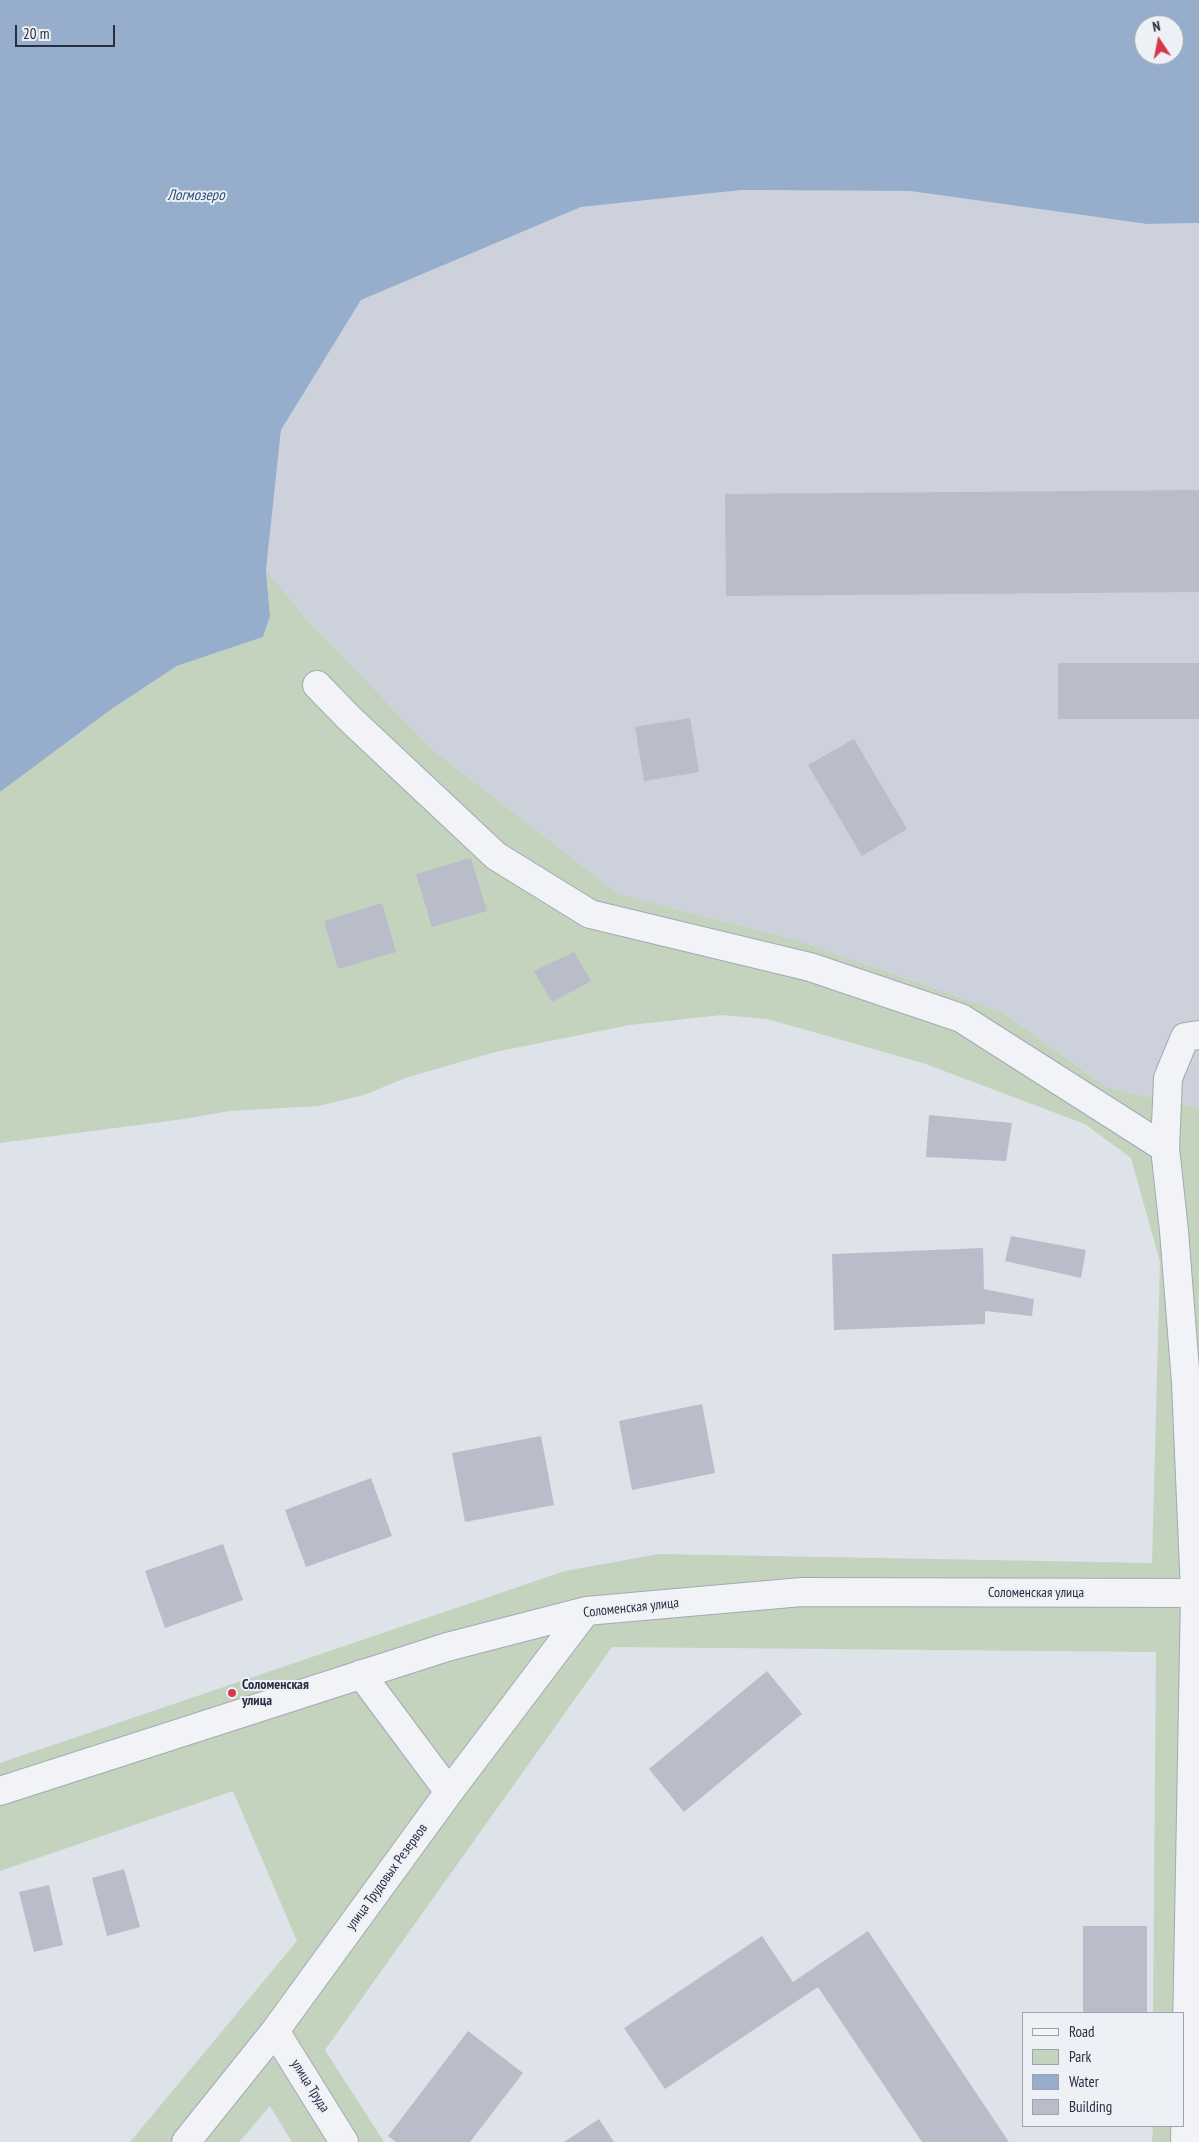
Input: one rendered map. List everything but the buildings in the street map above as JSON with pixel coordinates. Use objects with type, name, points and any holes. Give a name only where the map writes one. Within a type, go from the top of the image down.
[{"type":"street","points":[[317,685],[350,719],[496,856],[590,914],[810,967],[961,1018],[1165,1148]]},
{"type":"street","points":[[1185,2142],[1197,1593],[1186,1382],[1174,1231],[1165,1148],[1168,1078],[1185,1037],[1199,1035]]},
{"type":"street","name":"Соломенская улица","points":[[0,1791],[447,1647],[586,1611],[802,1592],[1197,1593]]},
{"type":"street","name":"улица Трудовых Резервов","points":[[186,2142],[275,2030],[449,1792],[586,1611]]},
{"type":"street","points":[[361,1674],[449,1792]]},
{"type":"street","name":"улица Труда","points":[[275,2030],[344,2142]]},
{"type":"shaded area","points":[[742,190],[910,191],[1147,224],[1199,223],[1199,1108],[1106,1087],[1002,1012],[797,940],[619,894],[434,751],[309,622],[266,570],[281,430],[361,300],[581,207]]},
{"type":"green space","points":[[266,570],[309,622],[434,751],[619,894],[797,940],[1002,1012],[1106,1087],[1199,1108],[1199,2142],[1152,2142],[1153,2127],[1184,2127],[1184,2012],[1153,2012],[1156,1652],[612,1647],[325,2050],[384,2142],[292,2142],[270,2106],[239,2142],[130,2142],[297,1941],[233,1791],[0,1871],[0,1763],[565,1571],[659,1554],[1152,1563],[1160,1262],[1131,1158],[1085,1124],[923,1063],[767,1019],[722,1015],[630,1025],[495,1052],[405,1078],[364,1095],[318,1106],[229,1111],[184,1119],[0,1143],[0,792],[113,708],[177,666],[263,637],[270,616]]},
{"type":"water","name":"Логмозеро","points":[[0,0],[1199,0],[1199,223],[1147,224],[910,191],[742,190],[581,207],[361,300],[281,430],[266,570],[270,616],[263,637],[177,666],[113,708],[0,792]]},
{"type":"place","name":"Соломенская улица","points":[[232,1693]]}]
